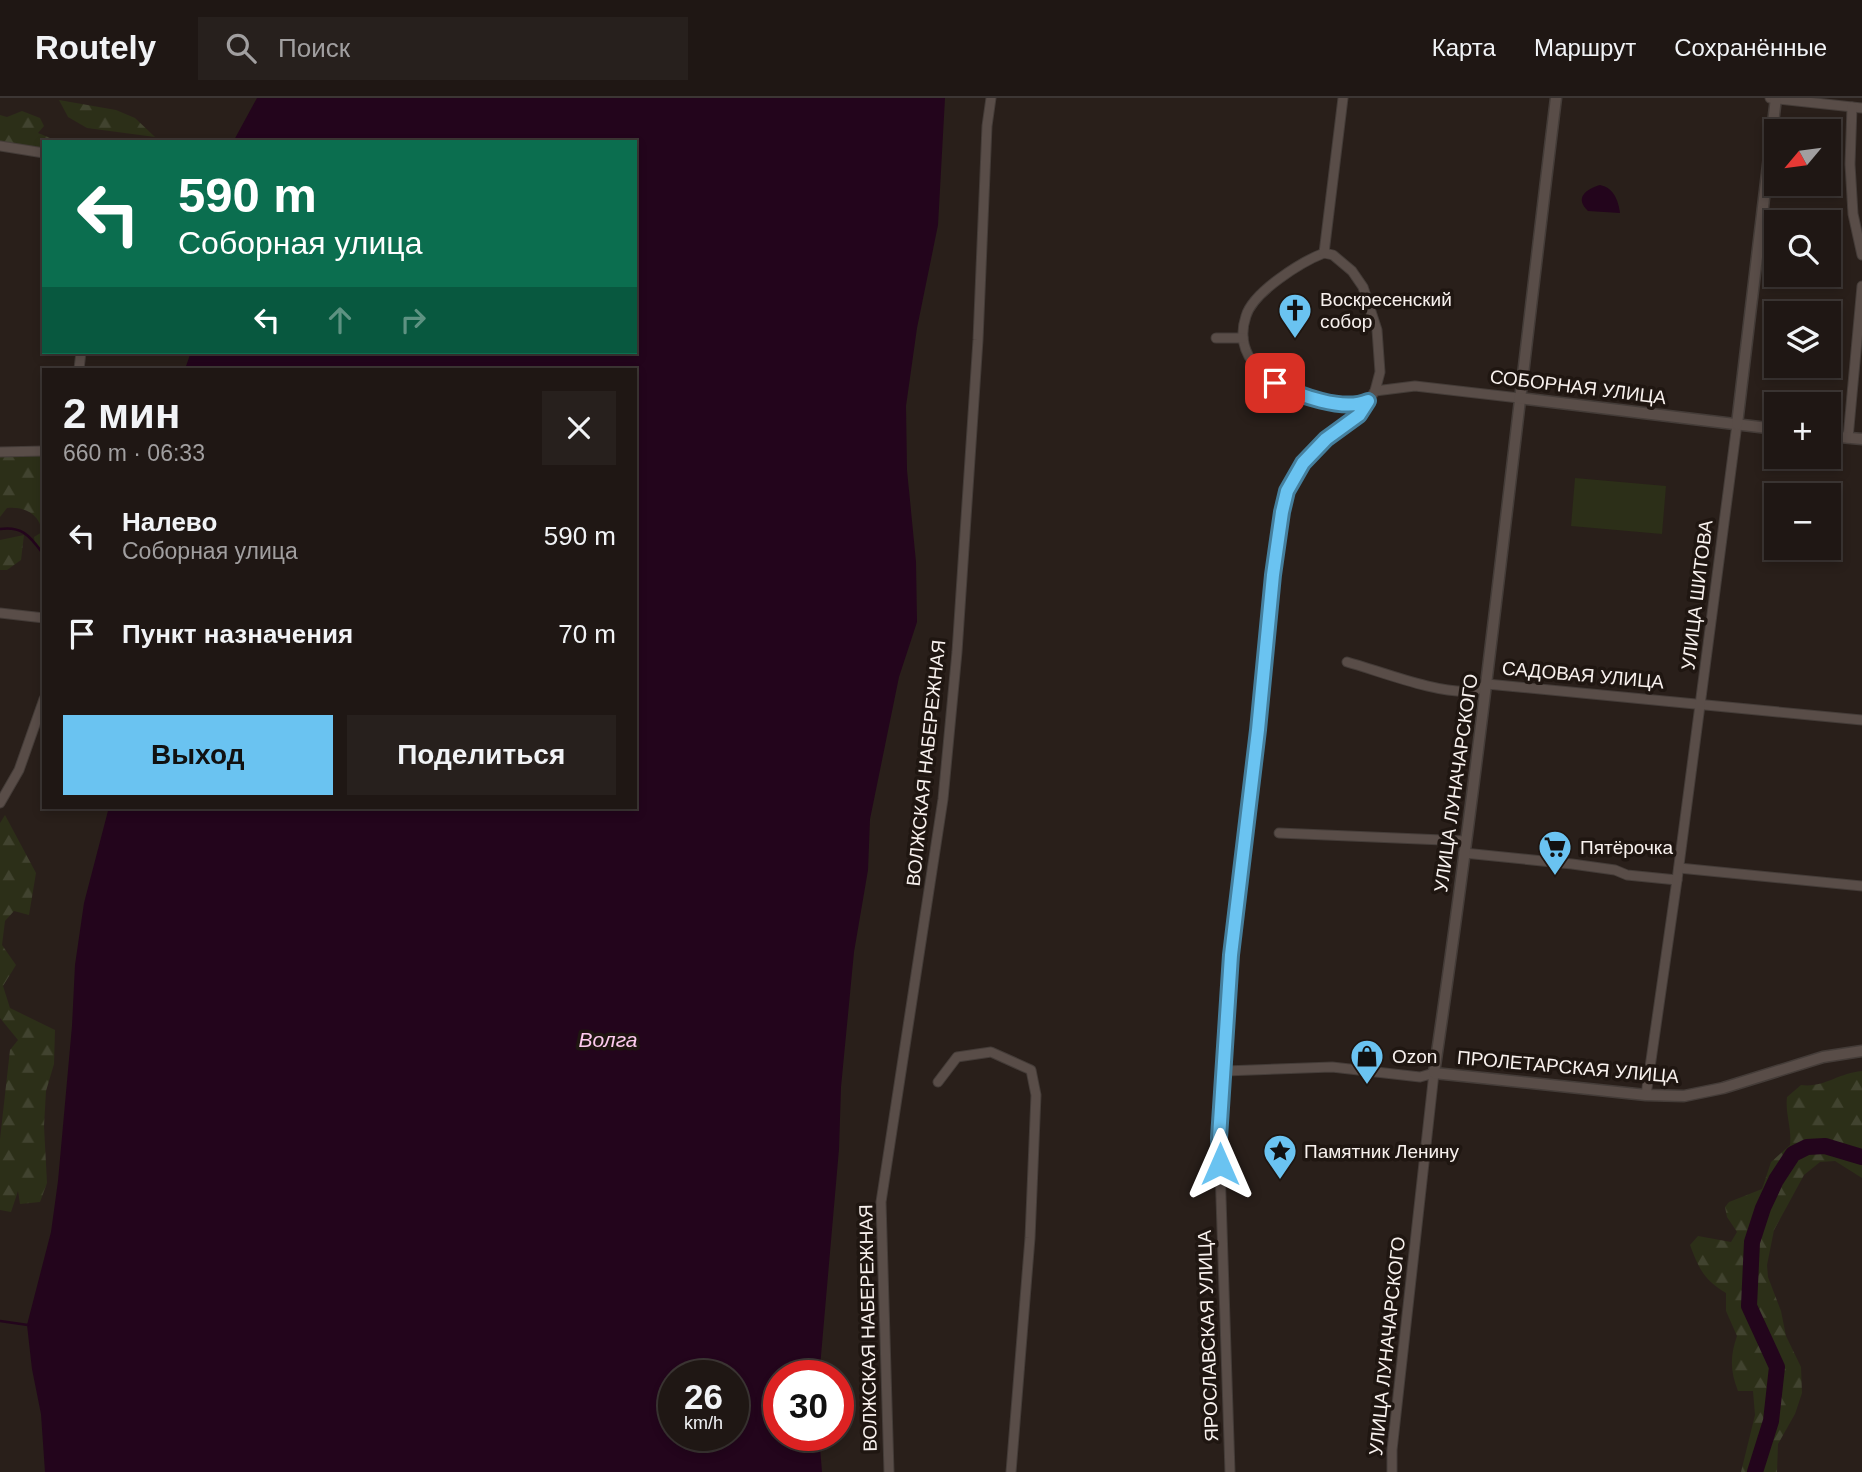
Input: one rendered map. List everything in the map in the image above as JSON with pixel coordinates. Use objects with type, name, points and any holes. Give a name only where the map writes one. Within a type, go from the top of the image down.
[{"type":"street","name":"ВОЛЖСКАЯ НАБЕРЕЖНАЯ","points":[[889,1472],[881,1202],[943,799],[957,652],[977,354],[987,126],[991,98]]},
{"type":"street","points":[[1342,98],[1324,253],[1297,268],[1256,299],[1246,313],[1242,338],[1246,352],[1263,374],[1289,390],[1309,397],[1353,405],[1368,401]]},
{"type":"street","name":"УЛИЦА ЛУНАЧАРСКОГО","points":[[1392,1472],[1392,1450],[1434,1073],[1487,684],[1556,98]]},
{"type":"street","points":[[1770,98],[1857,107],[1850,164],[1853,214],[1862,256]]},
{"type":"street","name":"УЛИЦА ШИТОВА","points":[[1646,1095],[1701,704],[1776,98]]},
{"type":"street","points":[[0,146],[42,153]]},
{"type":"street","name":"ЯРОСЛАВСКАЯ УЛИЦА","points":[[1230,1472],[1219,1138],[1231,955],[1258,730],[1272,582],[1287,491],[1303,463],[1326,439],[1359,415],[1375,391],[1380,372],[1380,352],[1371,309],[1363,288],[1352,271],[1333,255],[1324,253]]},
{"type":"street","points":[[1849,438],[1862,286]]},
{"type":"street","points":[[1216,338],[1242,338]]},
{"type":"street","name":"СОБОРНАЯ УЛИЦА","points":[[1375,391],[1415,386],[1764,427]]},
{"type":"street","points":[[1841,437],[1862,439]]},
{"type":"street","points":[[0,452],[42,451]]},
{"type":"street","points":[[0,613],[42,618]]},
{"type":"street","name":"САДОВАЯ УЛИЦА","points":[[1347,662],[1435,687],[1457,690],[1476,691],[1487,684],[1862,720]]},
{"type":"street","points":[[0,803],[19,769],[42,705]]},
{"type":"street","points":[[1279,833],[1466,841]]},
{"type":"street","points":[[1464,853],[1572,864],[1677,880]]},
{"type":"street","points":[[1679,868],[1862,886]]},
{"type":"street","name":"ПРОЛЕТАРСКАЯ УЛИЦА","points":[[1225,1071],[1332,1067],[1420,1077],[1434,1073],[1646,1095],[1684,1096],[1723,1088],[1824,1057],[1862,1051]]},
{"type":"street","points":[[938,1082],[957,1057],[991,1052],[1031,1070],[1035,1095],[1030,1238],[1011,1472]]},
{"type":"green space","points":[[59,100],[116,110],[135,118],[155,137],[87,128],[68,117]]},
{"type":"green space","points":[[22,111],[40,118],[44,126],[38,133],[55,140],[42,140],[42,149],[0,143],[0,115],[7,117]]},
{"type":"green space","points":[[42,454],[42,532],[35,516],[25,510],[7,508],[0,517],[0,455]]},
{"type":"green space","points":[[1575,478],[1666,486],[1662,534],[1571,526]]},
{"type":"green space","points":[[42,532],[42,550],[35,545],[34,537]]},
{"type":"green space","points":[[24,535],[21,560],[7,570],[0,570],[0,540]]},
{"type":"green space","points":[[5,815],[36,873],[29,915],[14,911],[5,921],[2,945],[16,965],[3,986],[10,1008],[55,1030],[54,1064],[46,1091],[44,1126],[47,1183],[40,1202],[20,1204],[18,1191],[11,1212],[0,1210],[0,1139],[10,1050],[18,1040],[0,1018],[0,823]]},
{"type":"green space","points":[[1862,1071],[1862,1178],[1835,1161],[1820,1162],[1804,1175],[1774,1230],[1767,1265],[1768,1277],[1781,1311],[1786,1336],[1801,1367],[1802,1393],[1795,1414],[1778,1444],[1777,1472],[1741,1472],[1755,1415],[1753,1391],[1738,1391],[1735,1384],[1732,1364],[1737,1336],[1726,1311],[1726,1293],[1703,1273],[1690,1245],[1698,1236],[1731,1242],[1737,1232],[1727,1217],[1725,1207],[1729,1202],[1762,1189],[1771,1162],[1790,1145],[1787,1097],[1801,1085],[1817,1084]]},
{"type":"water","name":"Волга","points":[[257,98],[945,98],[938,225],[917,328],[906,406],[907,470],[916,562],[917,622],[899,677],[870,819],[868,870],[854,952],[841,1087],[839,1149],[821,1360],[763,1360],[763,1451],[820,1451],[822,1472],[45,1472],[41,1414],[27,1325],[51,1232],[58,1181],[75,965],[84,903],[108,809],[637,809],[637,368],[185,368],[190,354],[637,354],[637,140],[234,140]]},
{"type":"water","points":[[1600,185],[1614,195],[1620,213],[1588,211],[1584,206],[1584,195]]},
{"type":"waterway","points":[[0,529],[19,530],[42,551]]},
{"type":"waterway","points":[[1755,1472],[1771,1421],[1777,1367],[1749,1306],[1752,1242],[1763,1208],[1776,1180],[1793,1154],[1807,1147],[1825,1146],[1862,1157]]},
{"type":"waterway","points":[[0,1321],[28,1325]]},
{"type":"place","name":"Воскресенский собор","points":[[1295,340]]},
{"type":"place","name":"Пятёрочка","points":[[1555,877]]},
{"type":"place","name":"Ozon","points":[[1367,1086]]},
{"type":"place","name":"Памятник Ленину","points":[[1280,1181]]},
{"type":"route","points":[[1220,1164],[1219,1138],[1231,955],[1282,512],[1287,491],[1303,463],[1326,439],[1359,415],[1368,401],[1353,405],[1316,399],[1302,396],[1275,383]]}]
